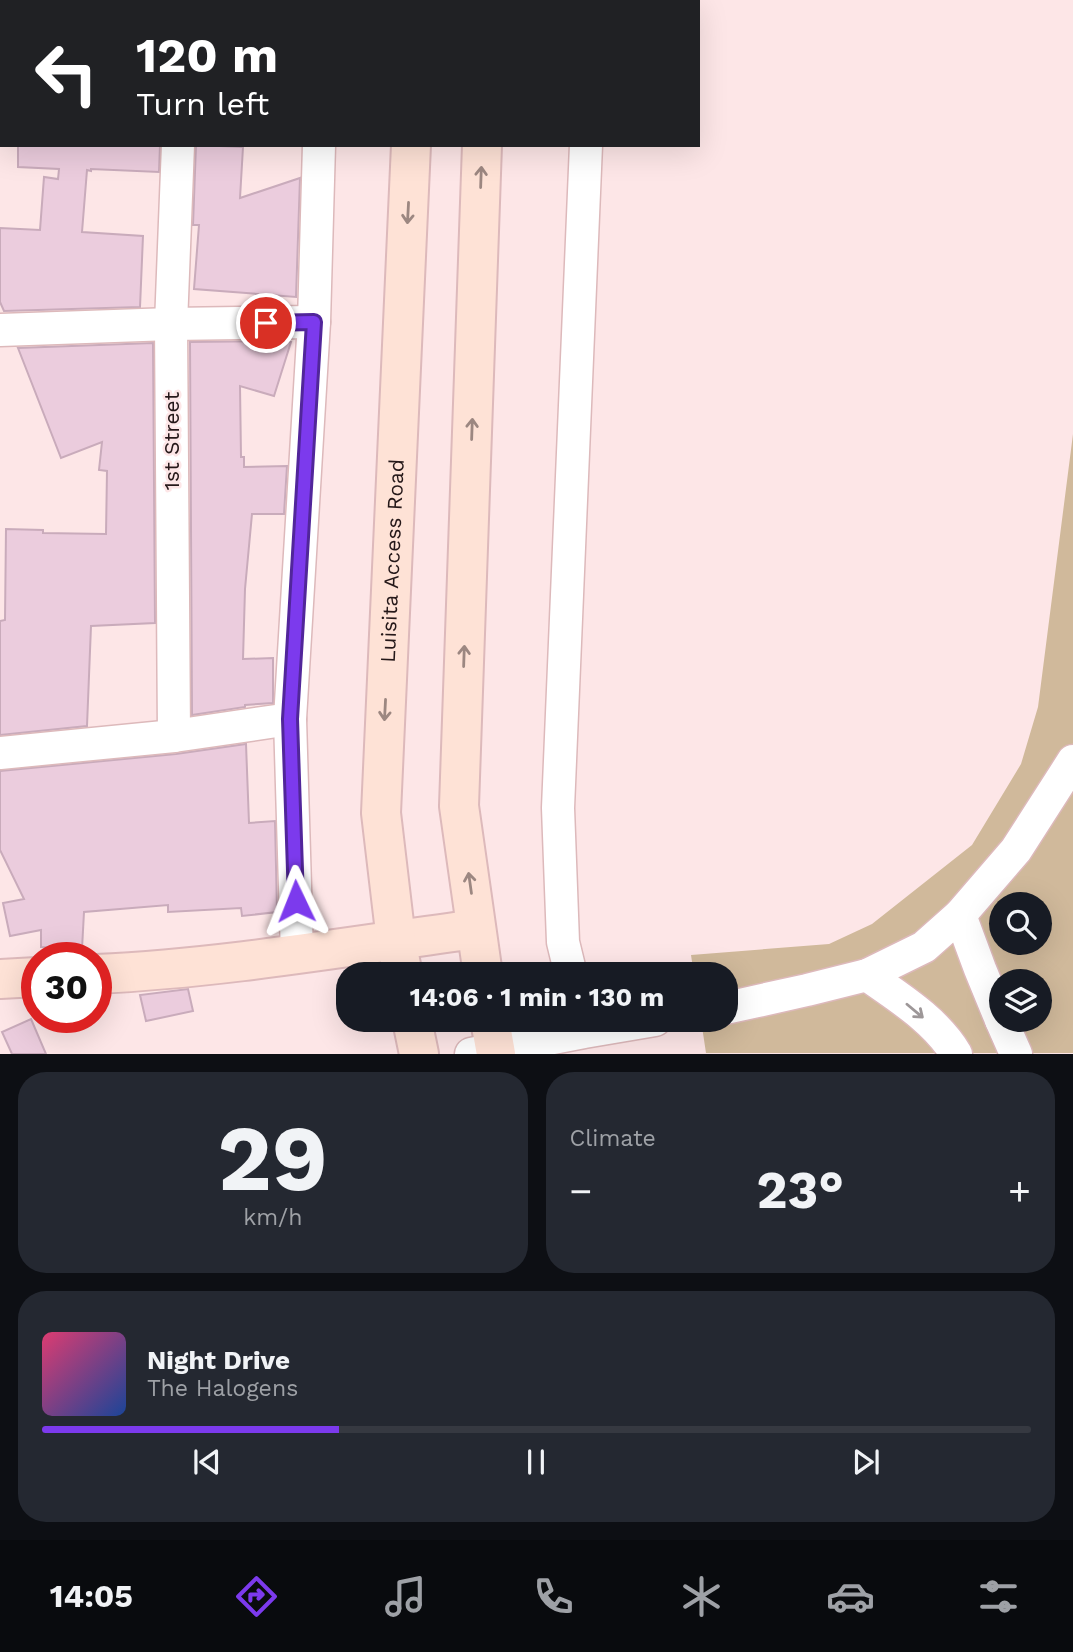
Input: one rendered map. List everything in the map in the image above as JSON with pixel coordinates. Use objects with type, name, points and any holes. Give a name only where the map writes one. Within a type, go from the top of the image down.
[{"type":"main road","name":"Luisita Access Road","points":[[399,957],[381,813],[411,147]]},
{"type":"main road","points":[[481,962],[458,806],[482,147]]},
{"type":"main road","points":[[112,973],[297,954],[399,957],[476,929]]},
{"type":"main road","points":[[0,979],[21,978]]},
{"type":"main road","points":[[414,1032],[419,1054]]},
{"type":"street","name":"1st Street","points":[[174,736],[171,324],[178,147]]},
{"type":"street","points":[[297,954],[290,719],[314,322],[319,147]]},
{"type":"street","points":[[568,962],[564,942],[558,808],[586,147]]},
{"type":"street","points":[[0,330],[314,322]]},
{"type":"street","points":[[0,753],[174,736],[290,719]]},
{"type":"street","points":[[738,1004],[867,975],[924,947],[960,915],[1016,850],[1073,761]]},
{"type":"street","points":[[960,915],[989,991]]},
{"type":"street","points":[[867,975],[917,1011],[949,1042],[956,1054]]},
{"type":"street","points":[[1006,1032],[1016,1054]]},
{"type":"street","points":[[488,1044],[585,1035]]},
{"type":"shaded area","points":[[1073,434],[1073,1053],[706,1053],[703,1032],[738,1032],[738,962],[692,962],[691,955],[829,944],[872,924],[972,845],[1021,764],[1038,707]]},
{"type":"building","points":[[18,147],[160,147],[159,172],[87,170],[82,232],[143,236],[140,307],[4,311],[0,302],[0,228],[40,230],[44,177],[58,179],[59,169],[18,167]]},
{"type":"building","points":[[196,147],[243,147],[240,198],[300,178],[296,297],[194,289],[199,225],[193,225]]},
{"type":"building","points":[[190,342],[291,342],[274,396],[240,386],[241,457],[244,457],[244,467],[287,466],[284,514],[252,514],[245,589],[243,659],[273,658],[273,703],[245,705],[192,715]]},
{"type":"building","points":[[153,343],[155,623],[91,626],[87,726],[0,735],[0,621],[5,620],[6,529],[43,530],[43,533],[106,534],[107,471],[99,470],[102,442],[61,458],[18,348]]},
{"type":"building","points":[[246,744],[249,823],[275,821],[277,912],[242,916],[241,908],[168,912],[168,905],[84,912],[82,942],[41,942],[41,930],[10,936],[3,903],[24,899],[0,850],[0,771],[176,754]]},
{"type":"building","points":[[188,989],[193,1011],[146,1021],[140,995]]},
{"type":"building","points":[[21,1023],[21,1033],[37,1033],[46,1054],[12,1054],[2,1032]]},
{"type":"route","points":[[266,323],[314,322],[290,719],[296,901]]}]
